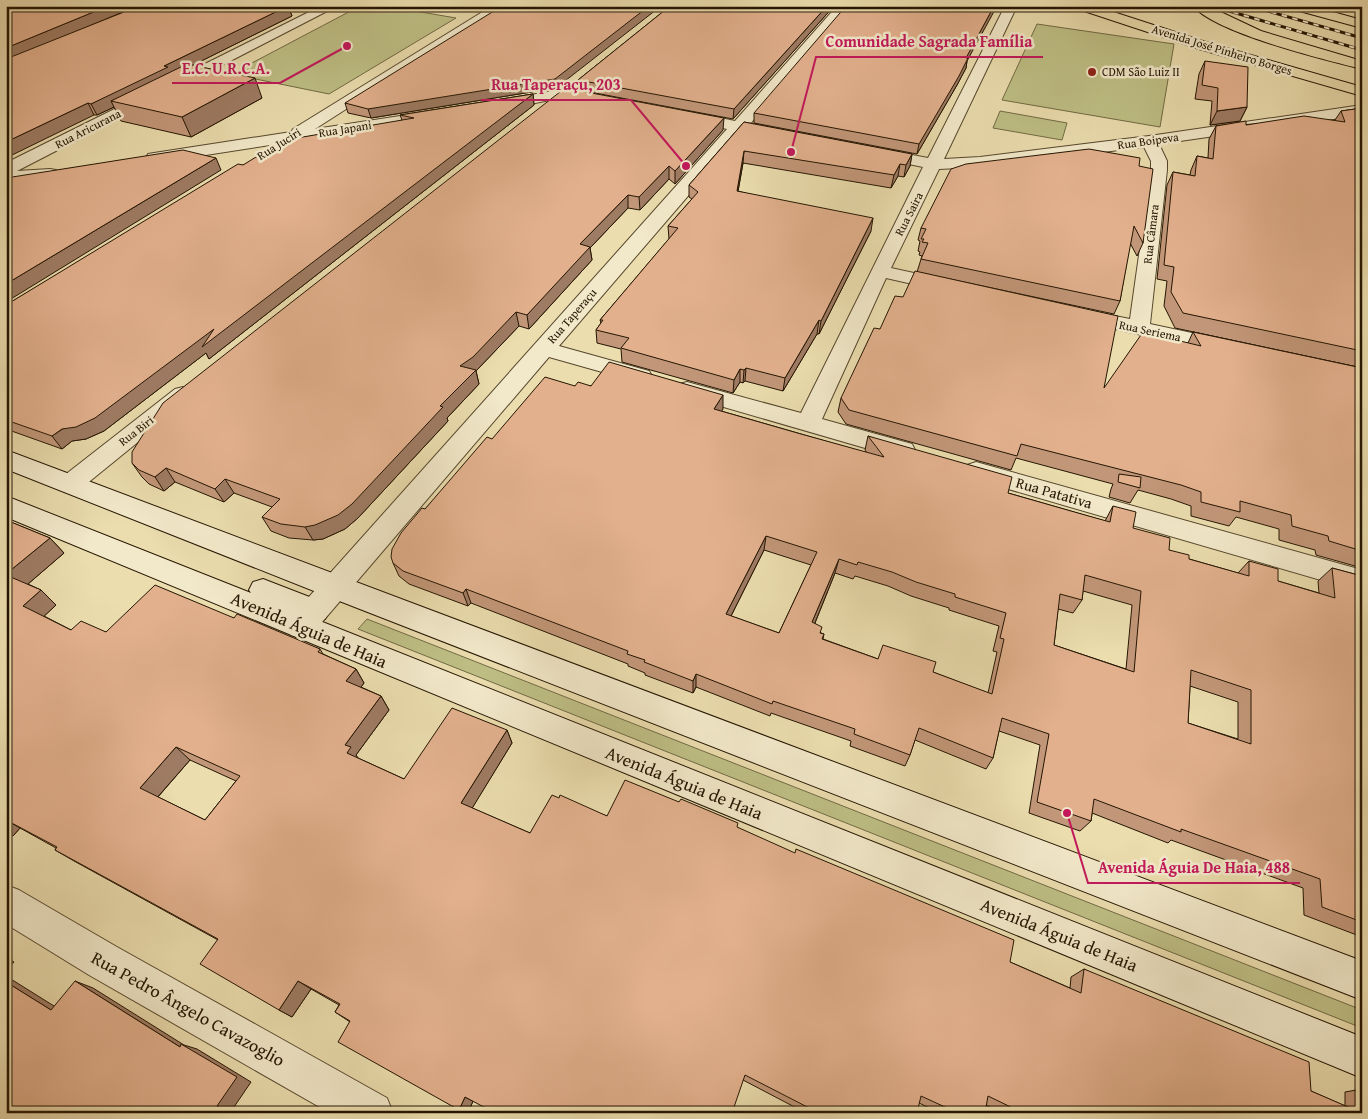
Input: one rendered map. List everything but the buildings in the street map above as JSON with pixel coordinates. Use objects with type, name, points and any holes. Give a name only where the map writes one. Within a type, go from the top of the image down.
[{"type":"main road","name":"Avenida José Pinheiro Borges","points":[[1082,6],[1204,46],[1362,92]]},
{"type":"main road","points":[[1125,6],[1172,28],[1362,85]]},
{"type":"main road","points":[[1199,6],[1214,16],[1274,39],[1362,66]]},
{"type":"main road","points":[[1296,6],[1362,24]]},
{"type":"main road","points":[[1319,6],[1362,18]]},
{"type":"main road","name":"Avenida José Pinheiro Borges","points":[[1218,32],[1362,75]]},
{"type":"street","name":"Rua Aricurana","points":[[6,170],[331,6]]},
{"type":"street","name":"Rua Juciri","points":[[256,158],[501,6]]},
{"type":"street","name":"Rua Taperaçu","points":[[317,608],[844,6]]},
{"type":"street","name":"Rua Saira","points":[[808,423],[880,271],[1012,6]]},
{"type":"street","points":[[296,11],[315,15]]},
{"type":"street","points":[[533,118],[586,76]]},
{"type":"street","points":[[480,108],[564,93],[612,102]]},
{"type":"street","name":"Rua Boipeva","points":[[857,149],[934,164],[980,162],[1149,141],[1362,110]]},
{"type":"street","name":"Rua Japani","points":[[135,161],[451,113]]},
{"type":"street","points":[[670,113],[790,136]]},
{"type":"street","name":"Rua Câmara","points":[[1139,328],[1159,170],[1158,161],[1149,141]]},
{"type":"street","points":[[6,177],[38,176],[67,172]]},
{"type":"street","points":[[880,271],[966,290]]},
{"type":"street","name":"Rua Seriema","points":[[1062,311],[1246,352]]},
{"type":"street","points":[[544,349],[922,455]]},
{"type":"street","name":"Rua Biri","points":[[70,484],[196,384]]},
{"type":"street","name":"Avenida Águia de Haia","points":[[6,458],[70,484],[317,608],[1362,1058]]},
{"type":"street","name":"Rua Patativa","points":[[950,464],[1362,581]]},
{"type":"street","points":[[6,506],[87,539],[126,536],[317,608]]},
{"type":"street","name":"Avenida Águia de Haia","points":[[317,608],[1362,981]]},
{"type":"street","name":"Rua Pedro Ângelo Cavazoglio","points":[[6,903],[103,961],[372,1113]]},
{"type":"green space","points":[[360,6],[386,6],[456,18],[329,94],[231,74]]},
{"type":"green space","name":"CDM São Luiz II","points":[[1037,24],[1174,44],[1160,127],[1002,100]]},
{"type":"green space","points":[[1000,111],[1067,123],[1062,140],[993,128]]},
{"type":"green space","points":[[367,619],[1362,1010],[1362,1028],[358,629]]},
{"type":"railway","points":[[1212,6],[1362,50]]},
{"type":"railway","points":[[1250,6],[1362,38]]},
{"type":"place","name":"E.C. U.R.C.A.","points":[[347,46]]},
{"type":"place","name":"CDM São Luiz II","points":[[1092,72]]},
{"type":"place","name":"Comunidade Sagrada Família","points":[[791,152]]},
{"type":"place","name":"Rua Taperaçu, 203","points":[[686,166]]},
{"type":"place","name":"Avenida Águia De Haia, 488","points":[[1067,813]]}]
